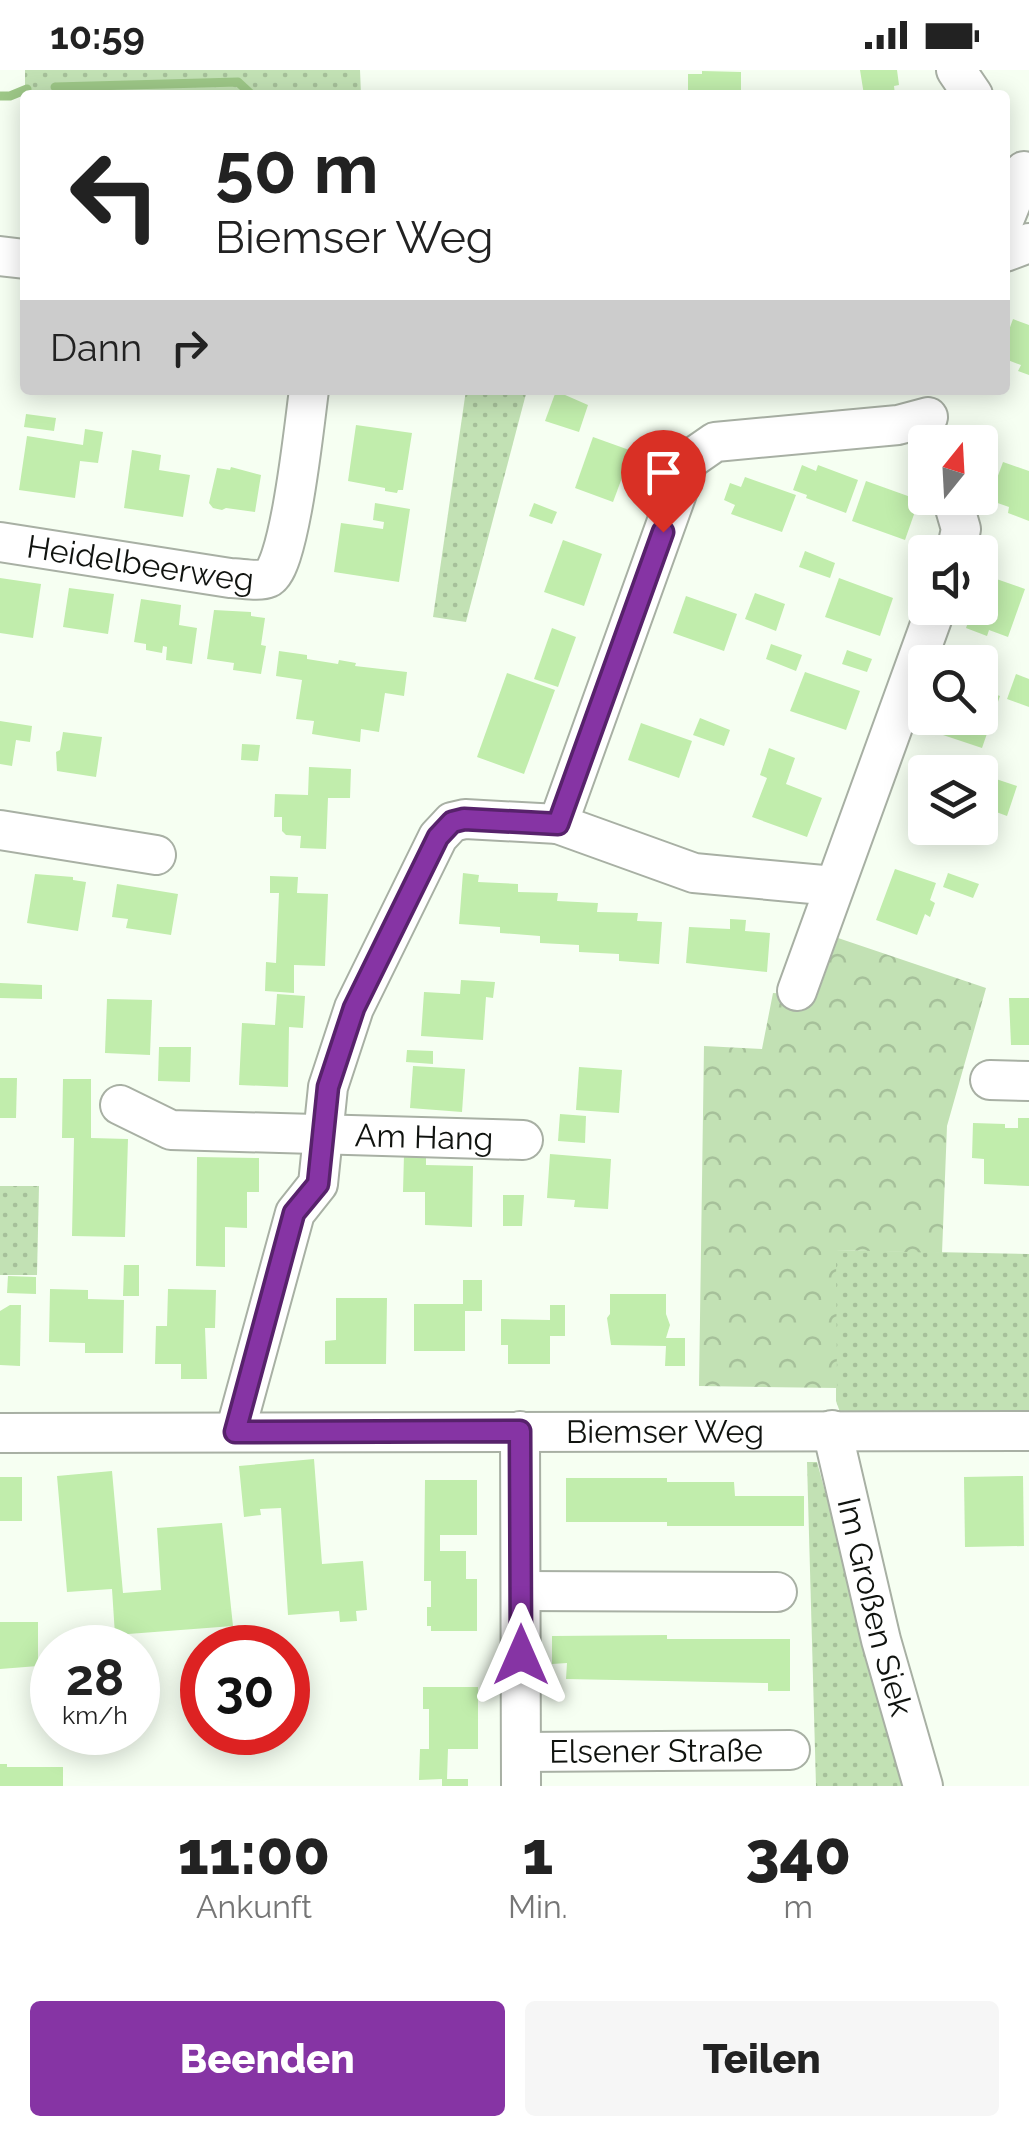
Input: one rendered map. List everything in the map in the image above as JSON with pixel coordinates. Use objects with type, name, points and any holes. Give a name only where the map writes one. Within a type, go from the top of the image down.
[{"type":"street","points":[[1010,199],[1019,164]]},
{"type":"street","points":[[0,264],[1,256]]},
{"type":"street","name":"Heidelbeerweg","points":[[0,542],[230,578],[267,578],[278,570],[288,534],[308,395]]},
{"type":"street","points":[[558,824],[689,460],[715,442],[898,425],[935,417]]},
{"type":"street","points":[[797,992],[930,625]]},
{"type":"street","name":"Am Hang","points":[[235,1432],[294,1213],[318,1184],[328,1087],[354,1008],[438,837],[452,822],[464,819],[558,824],[694,873],[834,886]]},
{"type":"street","points":[[0,830],[156,855]]},
{"type":"street","points":[[990,1080],[1029,1080]]},
{"type":"street","name":"Am Hang","points":[[120,1105],[172,1130],[524,1140]]},
{"type":"street","name":"Im Großen Siek","points":[[832,1430],[922,1786]]},
{"type":"street","name":"Elsener Straße","points":[[520,1431],[521,1769],[790,1750]]},
{"type":"street","name":"Biemser Weg","points":[[0,1433],[1029,1431]]},
{"type":"street","points":[[521,1591],[777,1592]]},
{"type":"green space","points":[[25,70],[360,70],[361,90],[25,90]]},
{"type":"green space","points":[[465,395],[526,395],[466,622],[433,617]]},
{"type":"green space","points":[[838,938],[986,988],[947,1126],[942,1253],[836,1250],[837,1388],[699,1386],[704,1046],[762,1049],[773,993],[817,996]]},
{"type":"green space","points":[[0,1186],[39,1186],[37,1275],[0,1275]]},
{"type":"green space","points":[[836,1250],[1029,1254],[1029,1417],[841,1415],[836,1401]]},
{"type":"green space","points":[[807,1462],[817,1462],[906,1786],[816,1786]]},
{"type":"building","points":[[860,70],[897,70],[899,85],[894,86],[894,90],[863,90]]},
{"type":"building","points":[[741,72],[741,90],[688,90],[688,74]]},
{"type":"building","points":[[1013,319],[1029,325],[1029,375],[1018,371],[1021,365],[1010,361]]},
{"type":"building","points":[[555,395],[565,395],[588,405],[579,432],[545,421]]},
{"type":"building","points":[[26,414],[56,418],[54,431],[24,427]]},
{"type":"building","points":[[356,425],[412,433],[403,490],[397,493],[348,481]]},
{"type":"building","points":[[85,429],[103,432],[98,463],[80,461],[75,498],[19,490],[27,436],[83,445]]},
{"type":"building","points":[[593,437],[632,451],[613,502],[575,488]]},
{"type":"building","points":[[132,450],[161,455],[159,470],[190,475],[183,517],[124,508]]},
{"type":"building","points":[[1003,462],[1029,471],[1029,521],[1008,513],[1009,507],[998,503],[998,476]]},
{"type":"building","points":[[802,465],[816,471],[818,465],[858,480],[846,513],[793,490]]},
{"type":"building","points":[[231,467],[261,475],[255,512],[222,510],[209,503],[217,468]]},
{"type":"building","points":[[745,477],[796,495],[782,532],[731,514],[735,505],[724,500],[730,483],[741,487]]},
{"type":"building","points":[[866,481],[908,496],[908,515],[914,515],[905,540],[852,521]]},
{"type":"building","points":[[375,503],[410,509],[399,582],[334,572],[341,523],[383,529],[384,522],[373,520]]},
{"type":"building","points":[[534,503],[557,512],[552,524],[529,516]]},
{"type":"building","points":[[563,540],[602,554],[584,606],[544,592]]},
{"type":"building","points":[[805,551],[835,563],[830,578],[799,567]]},
{"type":"building","points":[[0,578],[41,584],[33,638],[0,633]]},
{"type":"building","points":[[839,578],[893,598],[880,636],[825,617]]},
{"type":"building","points":[[998,580],[1025,589],[1008,637],[989,630],[987,636],[966,628],[998,625]]},
{"type":"building","points":[[69,588],[114,594],[108,634],[63,627]]},
{"type":"building","points":[[755,593],[785,604],[776,631],[745,619]]},
{"type":"building","points":[[686,596],[737,614],[724,651],[673,633]]},
{"type":"building","points":[[141,599],[181,605],[179,625],[197,628],[192,664],[166,660],[167,647],[163,646],[162,653],[146,650],[146,644],[134,642]]},
{"type":"building","points":[[214,610],[251,612],[251,616],[265,618],[261,674],[233,670],[234,663],[207,659]]},
{"type":"building","points":[[552,628],[576,637],[558,687],[534,679]]},
{"type":"building","points":[[771,644],[802,655],[796,671],[766,659]]},
{"type":"building","points":[[847,650],[872,659],[867,672],[842,664]]},
{"type":"building","points":[[279,651],[307,655],[307,659],[338,664],[339,660],[356,663],[355,666],[407,672],[404,696],[385,693],[379,732],[361,729],[360,742],[312,734],[314,721],[296,719],[302,680],[276,676]]},
{"type":"building","points":[[805,672],[860,691],[846,730],[790,711]]},
{"type":"building","points":[[507,673],[555,690],[524,774],[477,757]]},
{"type":"building","points":[[1016,674],[1029,679],[1029,707],[1007,699]]},
{"type":"building","points":[[700,718],[730,730],[724,746],[693,735]]},
{"type":"building","points":[[0,721],[32,726],[30,742],[16,740],[12,766],[0,764]]},
{"type":"building","points":[[641,723],[692,741],[679,778],[628,760]]},
{"type":"building","points":[[63,732],[102,737],[96,777],[57,771],[56,752],[60,750]]},
{"type":"building","points":[[943,735],[986,735],[982,748]]},
{"type":"building","points":[[242,744],[260,745],[258,761],[241,760]]},
{"type":"building","points":[[769,748],[795,758],[786,784],[822,798],[807,837],[752,817],[767,778],[760,775]]},
{"type":"building","points":[[309,767],[351,769],[350,798],[328,798],[326,849],[300,848],[301,836],[286,835],[282,831],[282,817],[274,817],[275,794],[308,795]]},
{"type":"building","points":[[998,780],[1017,786],[1007,816],[998,813]]},
{"type":"building","points":[[895,869],[936,883],[930,917],[925,914],[917,935],[876,920]]},
{"type":"building","points":[[463,873],[479,875],[478,882],[518,884],[518,892],[558,893],[557,901],[598,903],[597,912],[638,913],[637,921],[662,922],[659,964],[619,961],[619,954],[579,952],[579,945],[540,943],[540,936],[500,933],[500,927],[459,924]]},
{"type":"building","points":[[948,873],[979,884],[973,898],[943,887]]},
{"type":"building","points":[[35,874],[86,882],[78,931],[27,923]]},
{"type":"building","points":[[270,876],[298,877],[297,893],[328,894],[325,966],[294,965],[294,993],[265,991],[266,962],[276,963],[279,893],[270,893]]},
{"type":"building","points":[[117,884],[178,894],[171,935],[126,928],[128,919],[112,917]]},
{"type":"building","points":[[730,919],[746,920],[745,931],[770,933],[767,972],[686,963],[689,927],[730,929]]},
{"type":"building","points":[[461,980],[495,982],[493,998],[486,997],[483,1040],[421,1036],[424,992],[460,994]]},
{"type":"building","points":[[0,983],[42,985],[42,999],[0,998]]},
{"type":"building","points":[[277,994],[305,996],[303,1028],[289,1027],[288,1087],[239,1085],[242,1023],[275,1025]]},
{"type":"building","points":[[1009,998],[1029,998],[1029,1045],[1011,1045]]},
{"type":"building","points":[[107,999],[152,1000],[150,1055],[105,1053]]},
{"type":"building","points":[[159,1047],[191,1047],[190,1082],[158,1081]]},
{"type":"building","points":[[407,1050],[433,1051],[433,1064],[406,1062]]},
{"type":"building","points":[[413,1066],[465,1069],[462,1112],[410,1108]]},
{"type":"building","points":[[579,1067],[622,1070],[619,1113],[576,1110]]},
{"type":"building","points":[[0,1078],[17,1078],[16,1118],[0,1118]]},
{"type":"building","points":[[63,1079],[91,1079],[91,1138],[128,1139],[125,1237],[72,1236],[74,1138],[62,1138]]},
{"type":"building","points":[[560,1114],[586,1116],[585,1143],[558,1141]]},
{"type":"building","points":[[1018,1118],[1029,1118],[1029,1186],[984,1184],[984,1159],[972,1158],[973,1123],[1018,1128]]},
{"type":"building","points":[[404,1154],[426,1154],[426,1165],[473,1166],[472,1227],[425,1225],[425,1192],[403,1192]]},
{"type":"building","points":[[550,1154],[611,1159],[608,1209],[574,1207],[575,1200],[547,1198]]},
{"type":"building","points":[[197,1157],[259,1158],[259,1192],[247,1192],[247,1228],[225,1227],[225,1267],[196,1266]]},
{"type":"building","points":[[503,1195],[524,1195],[522,1226],[503,1226]]},
{"type":"building","points":[[124,1265],[139,1265],[139,1296],[123,1296]]},
{"type":"building","points":[[8,1276],[36,1277],[36,1294],[7,1293]]},
{"type":"building","points":[[463,1280],[482,1280],[482,1311],[465,1311],[465,1351],[414,1351],[414,1304],[463,1304]]},
{"type":"building","points":[[50,1289],[88,1290],[88,1299],[124,1300],[123,1353],[85,1353],[85,1343],[49,1342]]},
{"type":"building","points":[[168,1289],[216,1290],[215,1328],[205,1328],[207,1379],[181,1379],[181,1364],[155,1364],[156,1326],[167,1326]]},
{"type":"building","points":[[610,1294],[666,1294],[670,1325],[666,1338],[685,1338],[685,1366],[665,1366],[666,1346],[611,1345],[607,1318]]},
{"type":"building","points":[[336,1298],[387,1298],[386,1364],[325,1364],[325,1341],[336,1340]]},
{"type":"building","points":[[10,1305],[21,1305],[20,1366],[0,1365],[0,1311]]},
{"type":"building","points":[[550,1305],[565,1305],[565,1336],[550,1336],[550,1364],[508,1364],[508,1345],[501,1345],[501,1319],[550,1320]]},
{"type":"building","points":[[314,1459],[322,1564],[363,1561],[367,1610],[356,1611],[357,1621],[340,1622],[339,1611],[288,1615],[281,1508],[260,1509],[261,1515],[244,1517],[239,1466]]},
{"type":"building","points":[[112,1471],[123,1593],[161,1590],[157,1528],[222,1523],[233,1625],[180,1625],[180,1630],[160,1632],[160,1625],[114,1625],[112,1589],[67,1592],[57,1476]]},
{"type":"building","points":[[1023,1476],[1024,1546],[965,1547],[964,1477]]},
{"type":"building","points":[[0,1477],[22,1477],[22,1521],[0,1521]]},
{"type":"building","points":[[566,1478],[734,1482],[735,1496],[804,1496],[804,1526],[566,1522]]},
{"type":"building","points":[[425,1480],[477,1480],[477,1535],[440,1535],[440,1551],[466,1551],[466,1579],[477,1579],[477,1631],[431,1631],[431,1626],[427,1626],[431,1581],[424,1581]]},
{"type":"building","points":[[0,1622],[38,1622],[30,1625],[30,1667],[0,1669]]},
{"type":"building","points":[[667,1635],[667,1639],[790,1639],[790,1691],[768,1691],[768,1683],[566,1679],[567,1663],[552,1664],[552,1636]]},
{"type":"building","points":[[423,1687],[478,1687],[478,1749],[448,1749],[447,1779],[468,1779],[468,1786],[442,1786],[442,1779],[419,1780],[420,1749],[429,1749],[429,1709],[423,1709]]},
{"type":"building","points":[[0,1764],[63,1767],[63,1786],[0,1786]]},
{"type":"waterway","points":[[55,87],[238,82],[247,90]]},
{"type":"waterway","points":[[0,96],[20,92]]},
{"type":"route","points":[[521,1655],[520,1431],[235,1432],[294,1213],[318,1184],[328,1087],[354,1008],[438,837],[452,822],[464,819],[558,824],[663,532]]}]
